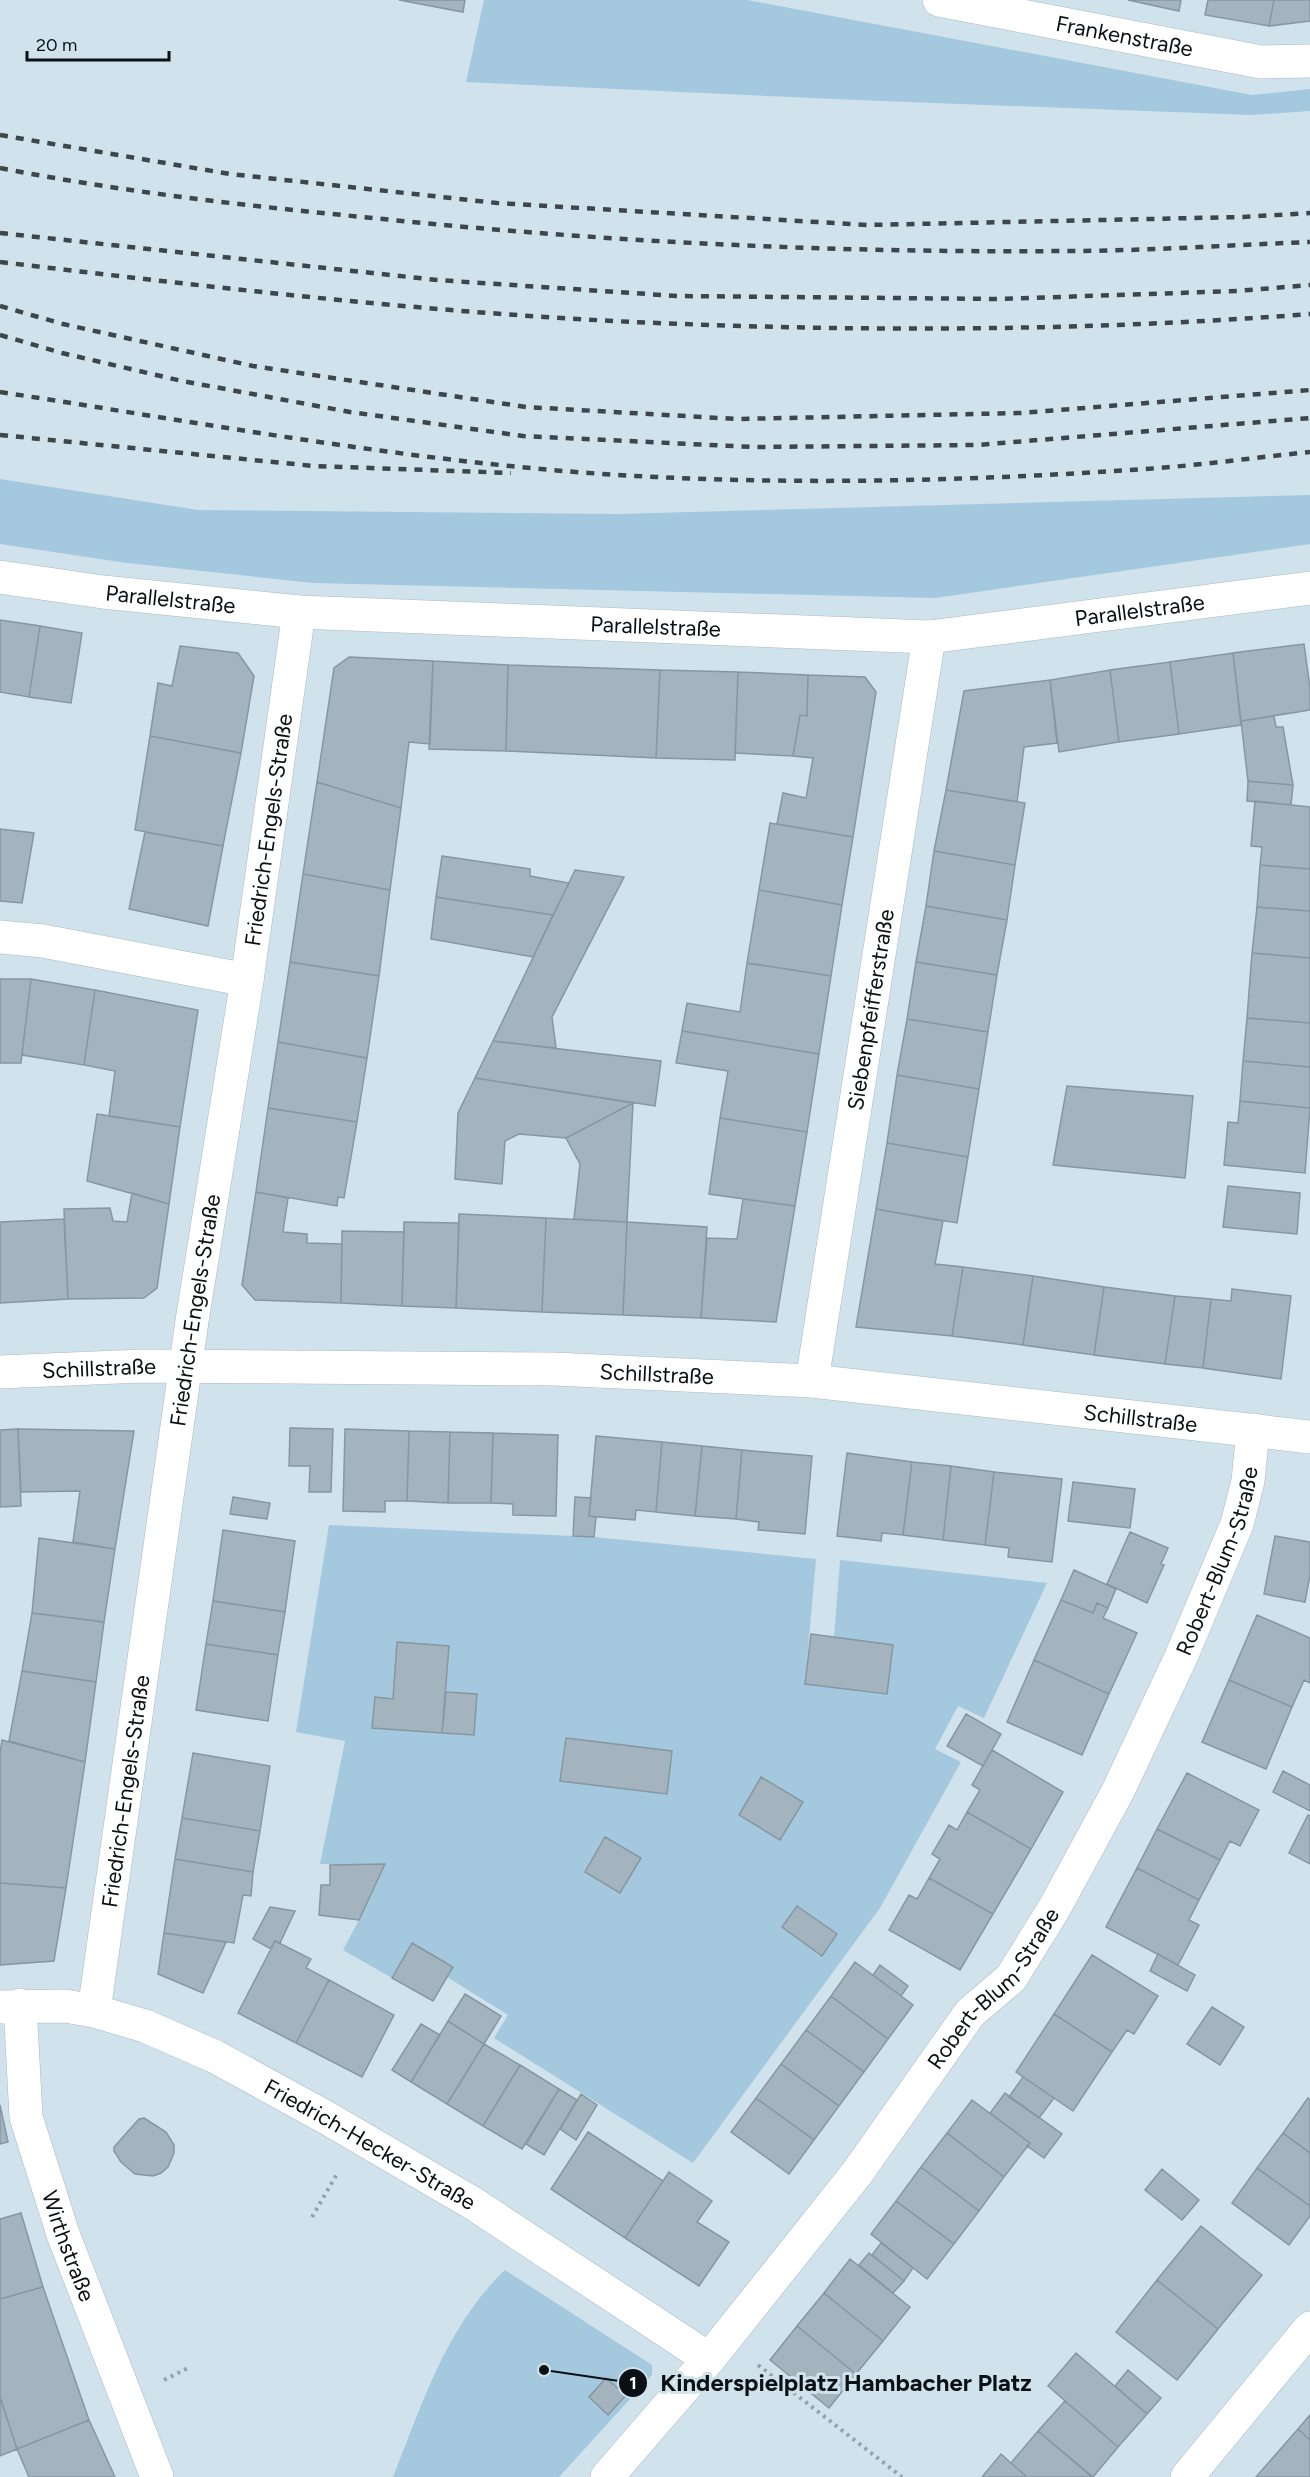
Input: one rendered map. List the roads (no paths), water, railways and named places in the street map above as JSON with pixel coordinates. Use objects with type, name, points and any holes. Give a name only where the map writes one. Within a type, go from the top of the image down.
[{"type":"street","name":"Frankenstraße","points":[[939,0],[1261,62],[1310,61]]},
{"type":"street","name":"Parallelstraße","points":[[0,577],[103,592],[299,612],[929,637],[1310,588]]},
{"type":"street","name":"Friedrich-Engels-Straße","points":[[94,2011],[186,1366],[247,980],[299,612]]},
{"type":"street","name":"Siebenpfeifferstraße","points":[[812,1381],[929,637]]},
{"type":"street","points":[[0,937],[43,941],[247,980]]},
{"type":"street","name":"Schillstraße","points":[[0,1372],[125,1366],[554,1369],[812,1381],[1310,1437]]},
{"type":"street","name":"Robert-Blum-Straße","points":[[607,2477],[709,2359],[857,2173],[970,2013],[1011,1978],[1055,1907],[1123,1780],[1181,1657],[1233,1534],[1248,1480],[1253,1430]]},
{"type":"street","name":"Friedrich-Hecker-Straße","points":[[10,2006],[65,2006],[94,2011],[145,2026],[178,2039],[327,2118],[474,2204],[709,2359]]},
{"type":"street","name":"Wirthstraße","points":[[10,2006],[26,2117],[63,2234],[157,2477]]},
{"type":"street","points":[[1187,2477],[1310,2328]]},
{"type":"railway","points":[[0,135],[230,174],[497,203],[867,225],[1243,217],[1310,213]]},
{"type":"railway","points":[[0,168],[139,191],[232,203],[546,234],[633,240],[806,248],[979,251],[1127,250],[1310,242]]},
{"type":"railway","points":[[0,233],[437,280],[677,296],[998,299],[1237,291],[1310,285]]},
{"type":"railway","points":[[0,262],[427,308],[683,324],[761,327],[997,328],[1154,323],[1310,314]]},
{"type":"railway","points":[[0,306],[63,324],[253,366],[526,407],[737,419],[1021,413],[1310,390]]},
{"type":"railway","points":[[0,335],[62,353],[182,381],[350,412],[523,436],[753,447],[977,445],[1310,418]]},
{"type":"railway","points":[[0,392],[245,431],[409,454],[574,472],[656,477],[845,481],[1033,476],[1197,465],[1310,452]]},
{"type":"railway","points":[[0,435],[314,466],[511,473]]},
{"type":"place","name":"Kinderspielplatz Hambacher Platz","points":[[544,2370]]}]
